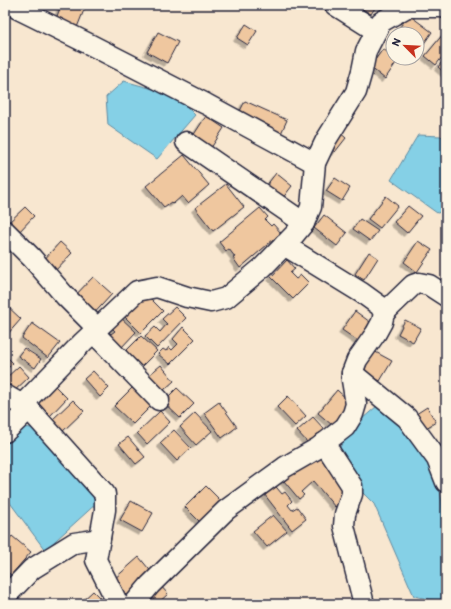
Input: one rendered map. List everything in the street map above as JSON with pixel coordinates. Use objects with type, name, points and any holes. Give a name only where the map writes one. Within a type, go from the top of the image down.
[{"type":"street","points":[[335,5],[376,31]]},
{"type":"street","points":[[5,432],[95,330],[137,291],[157,287],[187,297],[211,302],[226,298],[264,267],[295,234],[304,222],[311,207],[315,163],[326,140],[356,92],[366,50],[381,22],[407,7],[446,8]]},
{"type":"street","points":[[14,8],[206,104],[315,163]]},
{"type":"street","points":[[186,142],[304,222]]},
{"type":"street","points":[[5,231],[32,258],[159,400]]},
{"type":"street","points":[[284,245],[362,293],[380,306],[384,313]]},
{"type":"street","points":[[134,604],[150,585],[226,510],[285,467],[318,448],[345,427],[353,414],[356,404],[352,372],[357,360],[382,322],[384,313],[413,285],[419,283],[429,285],[446,296]]},
{"type":"street","points":[[352,372],[407,418],[437,459],[446,482]]},
{"type":"street","points":[[5,395],[26,407],[105,494],[105,510],[96,560],[118,604]]},
{"type":"street","points":[[324,443],[352,486],[352,494],[345,514],[344,526],[364,604]]},
{"type":"street","points":[[5,597],[32,570],[74,543],[100,540]]},
{"type":"water","points":[[124,81],[175,95],[195,115],[157,159],[108,125],[106,97]]},
{"type":"water","points":[[418,135],[441,136],[446,141],[446,211],[437,213],[391,180]]},
{"type":"water","points":[[377,406],[400,415],[435,461],[443,509],[446,512],[446,603],[414,596],[374,504],[333,463],[347,432]]},
{"type":"water","points":[[21,427],[42,429],[98,502],[45,550],[5,496],[5,445]]},
{"type":"building","points":[[61,5],[86,5],[76,30],[55,22]]},
{"type":"building","points":[[356,5],[377,5],[371,14]]},
{"type":"building","points":[[409,15],[424,26],[401,26]]},
{"type":"building","points":[[246,24],[257,31],[248,45],[237,38]]},
{"type":"building","points":[[425,27],[432,32],[425,42]]},
{"type":"building","points":[[158,32],[178,42],[167,63],[147,52]]},
{"type":"building","points":[[444,33],[446,35],[446,52],[436,65],[425,56]]},
{"type":"building","points":[[383,49],[385,50],[385,66],[394,66],[385,79],[370,67]]},
{"type":"building","points":[[446,57],[446,74],[438,67]]},
{"type":"building","points":[[245,101],[287,120],[279,138],[236,119]]},
{"type":"building","points":[[206,116],[224,128],[209,151],[191,139]]},
{"type":"building","points":[[338,131],[346,138],[335,152],[326,145]]},
{"type":"building","points":[[184,155],[209,185],[188,203],[182,196],[173,204],[171,202],[164,207],[146,186]]},
{"type":"building","points":[[276,173],[292,186],[282,199],[266,186]]},
{"type":"building","points":[[335,178],[350,188],[342,201],[326,191]]},
{"type":"building","points":[[226,184],[244,207],[213,231],[195,208]]},
{"type":"building","points":[[386,196],[398,206],[380,228],[368,219]]},
{"type":"building","points":[[408,206],[421,216],[407,233],[394,222]]},
{"type":"building","points":[[25,207],[34,216],[17,234],[7,224]]},
{"type":"building","points":[[260,208],[268,217],[265,220],[271,226],[273,224],[281,233],[240,268],[229,249],[226,251],[219,242]]},
{"type":"building","points":[[324,215],[347,233],[337,246],[314,228]]},
{"type":"building","points":[[360,219],[378,231],[370,241],[353,229]]},
{"type":"building","points":[[418,241],[432,250],[417,272],[404,262]]},
{"type":"building","points":[[60,242],[72,253],[53,273],[42,262]]},
{"type":"building","points":[[369,252],[378,258],[364,280],[355,274]]},
{"type":"building","points":[[287,260],[295,269],[290,273],[296,279],[301,275],[309,283],[293,299],[271,277]]},
{"type":"building","points":[[93,277],[112,294],[90,318],[71,300]]},
{"type":"building","points":[[146,294],[163,311],[141,333],[124,316]]},
{"type":"building","points":[[5,304],[21,319],[6,336],[5,335]]},
{"type":"building","points":[[175,307],[186,318],[157,348],[145,336],[155,327],[160,332],[167,324],[162,319]]},
{"type":"building","points":[[355,311],[370,322],[358,341],[342,330]]},
{"type":"building","points":[[118,315],[136,332],[120,349],[102,332],[105,328],[111,334],[115,331],[110,326]]},
{"type":"building","points":[[405,320],[421,328],[413,342],[398,334]]},
{"type":"building","points":[[32,323],[60,343],[48,358],[22,338]]},
{"type":"building","points":[[183,327],[195,339],[170,364],[158,354],[163,349],[166,351],[169,347],[172,350],[178,344],[173,339]]},
{"type":"building","points":[[141,336],[157,351],[139,369],[123,354]]},
{"type":"building","points":[[24,348],[41,359],[35,368],[18,356]]},
{"type":"building","points":[[370,349],[392,361],[380,381],[359,368]]},
{"type":"building","points":[[5,355],[13,363],[5,371]]},
{"type":"building","points":[[161,365],[174,381],[157,396],[143,380]]},
{"type":"building","points":[[19,366],[29,377],[11,394],[5,386],[5,379]]},
{"type":"building","points":[[93,371],[109,388],[100,397],[84,379]]},
{"type":"building","points":[[54,385],[67,398],[49,417],[36,405]]},
{"type":"building","points":[[134,386],[153,404],[133,424],[114,406]]},
{"type":"building","points":[[177,388],[194,404],[180,418],[163,402]]},
{"type":"building","points":[[337,390],[351,403],[332,425],[318,413]]},
{"type":"building","points":[[288,396],[306,416],[295,426],[277,407]]},
{"type":"building","points":[[73,400],[84,411],[62,432],[51,421]]},
{"type":"building","points":[[219,402],[237,427],[222,438],[204,413]]},
{"type":"building","points":[[427,407],[436,422],[421,431],[413,416]]},
{"type":"building","points":[[160,411],[170,422],[147,444],[137,433]]},
{"type":"building","points":[[195,413],[212,431],[196,445],[180,427]]},
{"type":"building","points":[[313,417],[325,430],[309,444],[297,431]]},
{"type":"building","points":[[174,430],[191,448],[177,461],[160,443]]},
{"type":"building","points":[[128,437],[145,457],[136,464],[119,444]]},
{"type":"building","points":[[316,453],[350,493],[335,507],[313,481],[301,492],[304,495],[299,499],[284,481]]},
{"type":"building","points":[[272,482],[282,494],[285,492],[292,501],[288,505],[292,510],[297,507],[306,519],[292,530],[261,490]]},
{"type":"building","points":[[206,486],[225,505],[204,526],[185,507]]},
{"type":"building","points":[[131,501],[153,513],[142,532],[120,520]]},
{"type":"building","points":[[273,515],[287,531],[267,547],[253,531]]},
{"type":"building","points":[[12,536],[31,552],[11,575],[5,570],[5,544]]},
{"type":"building","points":[[139,557],[153,574],[127,597],[113,580]]},
{"type":"building","points":[[159,584],[168,594],[157,604],[140,604]]},
{"type":"building","points":[[93,591],[103,601],[100,604],[79,604]]}]
